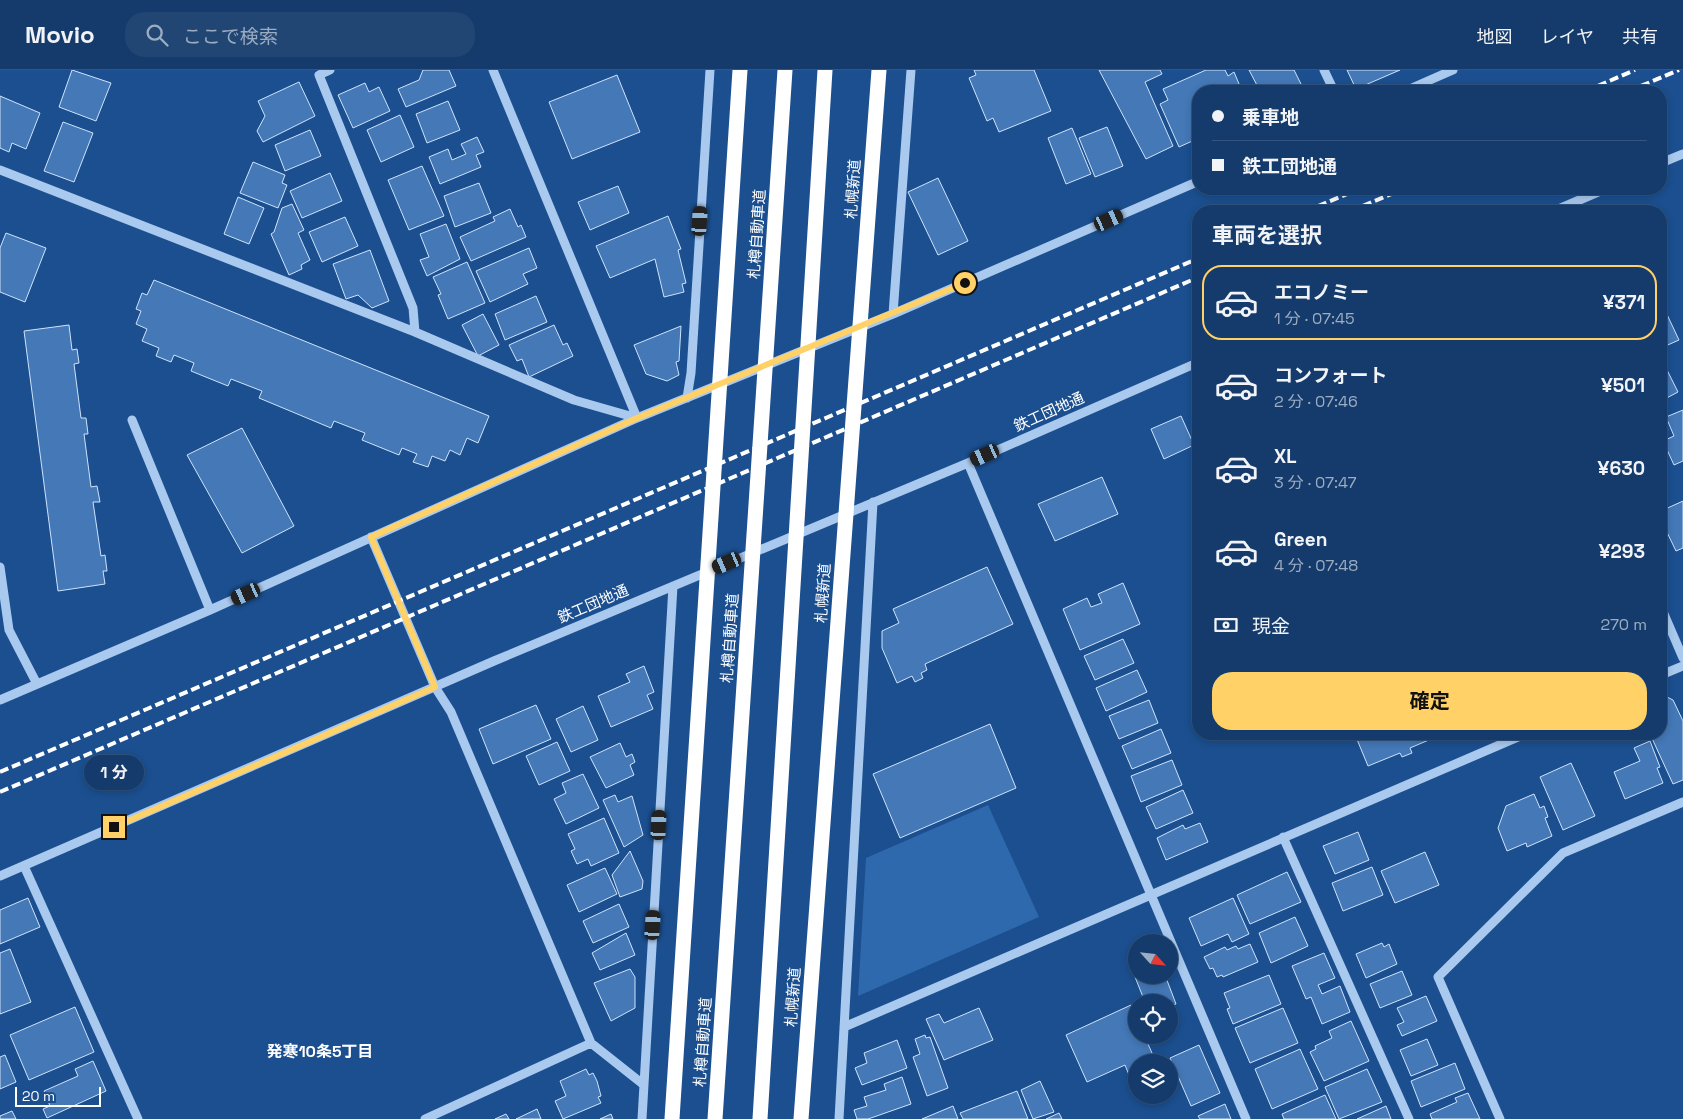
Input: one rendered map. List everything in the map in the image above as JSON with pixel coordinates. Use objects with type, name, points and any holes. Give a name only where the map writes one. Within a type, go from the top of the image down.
[{"type":"highway","points":[[672,1119],[740,70]]},
{"type":"highway","name":"札樽自動車道","points":[[715,1119],[785,70]]},
{"type":"highway","points":[[760,1119],[825,70]]},
{"type":"highway","name":"札幌新道","points":[[801,1119],[879,70]]},
{"type":"street","points":[[330,70],[319,74],[413,308],[415,332]]},
{"type":"street","points":[[493,70],[637,418]]},
{"type":"street","points":[[687,398],[691,373],[710,70]]},
{"type":"street","points":[[893,314],[911,70]]},
{"type":"street","points":[[1324,70],[1331,85]]},
{"type":"street","points":[[1419,85],[1453,70]]},
{"type":"street","points":[[1667,161],[1683,154]]},
{"type":"street","points":[[0,170],[415,332],[574,400],[637,418]]},
{"type":"street","points":[[0,700],[210,610],[637,418],[893,314],[1192,184]]},
{"type":"street","points":[[1568,205],[1590,195]]},
{"type":"street","name":"鉄工団地通","points":[[0,876],[435,687],[968,463],[1192,365]]},
{"type":"street","points":[[132,420],[210,610]]},
{"type":"street","points":[[968,463],[1246,1119]]},
{"type":"street","points":[[839,1119],[873,502]]},
{"type":"street","points":[[371,537],[435,687],[451,712],[591,1043],[644,1084]]},
{"type":"street","points":[[0,567],[9,630],[37,684]]},
{"type":"street","points":[[642,1119],[672,586]]},
{"type":"street","points":[[1667,622],[1683,658]]},
{"type":"street","points":[[1667,673],[1683,666]]},
{"type":"street","points":[[844,1026],[1511,740]]},
{"type":"street","points":[[1500,1119],[1438,977],[1563,852],[1683,802]]},
{"type":"street","points":[[1284,837],[1408,1119]]},
{"type":"street","points":[[24,866],[138,1119]]},
{"type":"street","points":[[425,1119],[591,1043]]},
{"type":"shaded area","points":[[988,805],[1039,917],[858,996],[866,858]]},
{"type":"building","points":[[72,70],[111,83],[96,121],[59,107]]},
{"type":"building","points":[[423,70],[449,70],[456,86],[406,107],[398,89],[419,80]]},
{"type":"building","points":[[974,70],[1034,70],[1051,111],[999,132],[993,118],[987,121],[969,78],[976,75]]},
{"type":"building","points":[[1099,70],[1160,70],[1162,74],[1145,82],[1173,146],[1146,159]]},
{"type":"building","points":[[1206,70],[1225,70],[1228,76],[1234,72],[1239,85],[1192,85],[1192,141],[1179,147],[1160,104],[1168,100],[1163,89]]},
{"type":"building","points":[[1249,70],[1294,70],[1302,85],[1257,85]]},
{"type":"building","points":[[1347,70],[1400,70],[1365,85],[1354,85]]},
{"type":"building","points":[[617,75],[640,132],[572,159],[549,102]]},
{"type":"building","points":[[299,82],[315,116],[263,142],[257,131],[265,116],[258,101]]},
{"type":"building","points":[[365,83],[369,92],[379,87],[390,111],[353,128],[338,95]]},
{"type":"building","points":[[0,96],[40,113],[26,149],[12,143],[9,152],[0,148]]},
{"type":"building","points":[[448,101],[460,130],[427,143],[416,114]]},
{"type":"building","points":[[400,115],[414,147],[381,162],[367,130]]},
{"type":"building","points":[[63,122],[93,133],[74,182],[44,171]]},
{"type":"building","points":[[1107,127],[1123,166],[1095,177],[1079,138]]},
{"type":"building","points":[[1072,128],[1091,174],[1066,184],[1048,138]]},
{"type":"building","points":[[310,130],[321,156],[285,171],[275,145]]},
{"type":"building","points":[[477,137],[484,152],[476,155],[481,167],[440,184],[429,157],[448,149],[452,160],[466,154],[461,144]]},
{"type":"building","points":[[253,162],[285,175],[282,183],[287,185],[278,208],[240,193]]},
{"type":"building","points":[[422,166],[444,216],[409,230],[388,180]]},
{"type":"building","points":[[330,173],[342,201],[302,218],[290,191]]},
{"type":"building","points":[[938,178],[968,241],[938,255],[908,192]]},
{"type":"building","points":[[479,183],[491,213],[455,227],[444,196]]},
{"type":"building","points":[[618,186],[629,213],[590,230],[578,202]]},
{"type":"building","points":[[238,197],[264,208],[249,244],[224,234]]},
{"type":"building","points":[[292,204],[304,230],[298,233],[310,260],[301,265],[302,269],[289,275],[271,234],[274,232],[282,208]]},
{"type":"building","points":[[510,209],[518,227],[521,225],[526,237],[471,261],[460,237],[495,221],[493,217]]},
{"type":"building","points":[[668,216],[681,249],[678,250],[686,283],[682,284],[684,292],[664,297],[655,259],[610,278],[596,246]]},
{"type":"building","points":[[345,217],[358,246],[322,262],[309,232]]},
{"type":"building","points":[[446,224],[460,259],[427,276],[420,260],[429,257],[420,234]]},
{"type":"building","points":[[6,233],[46,248],[25,302],[0,292],[0,248]]},
{"type":"building","points":[[529,248],[537,268],[523,274],[528,284],[490,302],[476,271]]},
{"type":"building","points":[[370,250],[389,301],[372,308],[358,295],[346,299],[333,264]]},
{"type":"building","points":[[467,262],[485,303],[448,319],[438,295],[441,294],[433,277]]},
{"type":"building","points":[[154,280],[489,416],[478,443],[467,438],[460,455],[450,450],[445,461],[432,456],[428,467],[413,462],[417,454],[402,448],[399,455],[362,440],[365,433],[334,421],[331,428],[259,398],[262,391],[231,379],[228,386],[191,371],[194,363],[174,355],[171,362],[156,356],[159,348],[142,341],[147,329],[136,324],[141,311],[136,309],[142,293],[147,295]]},
{"type":"building","points":[[536,296],[547,322],[505,340],[495,314]]},
{"type":"building","points":[[483,314],[499,345],[478,356],[462,325]]},
{"type":"building","points":[[1667,314],[1679,340],[1667,345]]},
{"type":"building","points":[[69,325],[72,350],[77,349],[79,363],[74,364],[81,418],[86,418],[88,434],[84,434],[91,487],[97,486],[100,502],[93,502],[101,556],[105,555],[107,571],[103,571],[105,584],[58,591],[24,331]]},
{"type":"building","points":[[554,325],[563,345],[567,343],[573,356],[529,377],[522,359],[517,361],[509,345]]},
{"type":"building","points":[[681,326],[679,361],[676,362],[679,375],[667,381],[646,374],[634,345]]},
{"type":"building","points":[[1667,370],[1678,392],[1667,398]]},
{"type":"building","points":[[1683,410],[1683,461],[1674,465],[1667,450],[1667,439],[1674,436],[1667,417]]},
{"type":"building","points":[[1181,416],[1192,441],[1192,446],[1164,459],[1151,429]]},
{"type":"building","points":[[242,428],[294,526],[242,553],[187,455]]},
{"type":"building","points":[[1102,477],[1118,514],[1055,541],[1038,504]]},
{"type":"building","points":[[1683,501],[1683,548],[1676,551],[1667,532],[1667,508]]},
{"type":"building","points":[[987,567],[1013,624],[925,664],[927,670],[921,673],[923,678],[915,682],[912,676],[897,683],[882,648],[882,631],[899,623],[893,609]]},
{"type":"building","points":[[1123,583],[1140,624],[1080,650],[1063,609],[1087,598],[1091,607],[1102,603],[1098,594]]},
{"type":"building","points":[[1123,639],[1134,663],[1095,680],[1084,656]]},
{"type":"building","points":[[644,666],[654,692],[647,695],[653,709],[611,727],[598,696],[630,682],[626,674]]},
{"type":"building","points":[[1137,670],[1147,692],[1106,711],[1096,688]]},
{"type":"building","points":[[1667,697],[1673,700],[1683,721],[1683,780],[1673,784],[1653,740],[1667,740]]},
{"type":"building","points":[[1149,700],[1158,723],[1119,739],[1109,716]]},
{"type":"building","points":[[536,705],[551,739],[493,764],[479,729]]},
{"type":"building","points":[[583,706],[598,740],[571,752],[556,719]]},
{"type":"building","points":[[990,724],[1016,788],[900,838],[873,774]]},
{"type":"building","points":[[1161,729],[1171,753],[1132,769],[1122,746]]},
{"type":"building","points":[[1357,740],[1429,740],[1410,748],[1412,753],[1402,757],[1400,753],[1368,766]]},
{"type":"building","points":[[1650,741],[1660,767],[1657,768],[1663,783],[1625,799],[1614,772],[1640,761],[1634,748]]},
{"type":"building","points":[[557,742],[570,771],[539,785],[526,756]]},
{"type":"building","points":[[620,743],[626,757],[632,754],[635,762],[630,765],[634,775],[606,788],[590,757]]},
{"type":"building","points":[[1172,760],[1182,785],[1141,802],[1131,776]]},
{"type":"building","points":[[1571,763],[1595,816],[1563,830],[1540,777]]},
{"type":"building","points":[[583,774],[599,808],[566,824],[554,799],[566,793],[562,783]]},
{"type":"building","points":[[1183,790],[1193,813],[1156,829],[1146,807]]},
{"type":"building","points":[[1534,794],[1540,808],[1544,806],[1548,817],[1545,818],[1552,836],[1527,847],[1526,843],[1507,851],[1498,828],[1506,806]]},
{"type":"building","points":[[615,795],[618,802],[632,796],[643,835],[624,847],[603,800]]},
{"type":"building","points":[[604,818],[619,853],[591,866],[588,859],[577,864],[571,851],[575,849],[568,834]]},
{"type":"building","points":[[1200,823],[1208,842],[1166,860],[1157,838],[1183,825],[1185,829]]},
{"type":"building","points":[[1358,832],[1369,860],[1335,874],[1323,846]]},
{"type":"building","points":[[630,851],[643,881],[642,889],[620,897],[612,875]]},
{"type":"building","points":[[1425,852],[1439,885],[1395,903],[1381,871]]},
{"type":"building","points":[[1372,867],[1383,895],[1343,911],[1332,883]]},
{"type":"building","points":[[605,868],[617,894],[579,912],[567,885]]},
{"type":"building","points":[[1287,872],[1301,902],[1250,924],[1237,895]]},
{"type":"building","points":[[28,898],[40,927],[0,944],[0,910]]},
{"type":"building","points":[[1233,898],[1249,934],[1232,942],[1228,934],[1201,946],[1189,918]]},
{"type":"building","points":[[619,904],[629,927],[593,943],[583,921]]},
{"type":"building","points":[[1295,917],[1308,946],[1271,963],[1259,933]]},
{"type":"building","points":[[626,933],[635,955],[600,970],[592,953]]},
{"type":"building","points":[[1382,943],[1384,947],[1389,944],[1397,964],[1366,978],[1356,954]]},
{"type":"building","points":[[1250,944],[1258,962],[1223,977],[1222,975],[1217,977],[1213,968],[1210,969],[1204,957],[1225,947],[1227,950],[1236,946],[1238,949]]},
{"type":"building","points":[[10,949],[31,1002],[0,1014],[0,953]]},
{"type":"building","points":[[1324,953],[1335,978],[1318,985],[1322,994],[1340,986],[1350,1012],[1322,1024],[1311,997],[1306,999],[1292,966]]},
{"type":"building","points":[[630,969],[635,977],[635,1008],[611,1021],[594,983]]},
{"type":"building","points":[[1402,971],[1412,995],[1380,1008],[1370,984]]},
{"type":"building","points":[[1269,975],[1281,1004],[1233,1024],[1227,1009],[1230,1008],[1224,993]]},
{"type":"building","points":[[1138,984],[1168,984],[1172,994],[1142,994]]},
{"type":"building","points":[[1426,996],[1437,1021],[1402,1036],[1397,1025],[1404,1022],[1397,1008]]},
{"type":"building","points":[[1128,1006],[1128,1044],[1148,1044],[1152,1054],[1128,1054],[1128,1072],[1125,1065],[1087,1082],[1066,1035]]},
{"type":"building","points":[[75,1007],[94,1052],[29,1080],[10,1035]]},
{"type":"building","points":[[979,1008],[993,1040],[944,1060],[926,1019],[939,1014],[944,1023]]},
{"type":"building","points":[[1283,1008],[1298,1043],[1250,1063],[1235,1028]]},
{"type":"building","points":[[1351,1021],[1369,1061],[1324,1081],[1310,1052],[1316,1049],[1315,1046],[1332,1038],[1329,1031]]},
{"type":"building","points":[[925,1035],[926,1038],[930,1037],[948,1088],[927,1096],[913,1057],[920,1054],[915,1039]]},
{"type":"building","points":[[1427,1039],[1438,1065],[1411,1076],[1400,1050]]},
{"type":"building","points":[[897,1040],[907,1068],[862,1085],[855,1068],[867,1063],[864,1053]]},
{"type":"building","points":[[1199,1045],[1220,1093],[1191,1106],[1178,1076],[1178,1054]]},
{"type":"building","points":[[1300,1049],[1318,1089],[1272,1109],[1255,1069]]},
{"type":"building","points":[[5,1055],[16,1082],[0,1089],[0,1057]]},
{"type":"building","points":[[93,1061],[106,1091],[47,1118],[43,1109],[50,1106],[44,1091],[78,1076],[75,1069]]},
{"type":"building","points":[[1455,1063],[1465,1089],[1421,1107],[1411,1081]]},
{"type":"building","points":[[586,1069],[589,1075],[593,1073],[597,1081],[601,1096],[598,1097],[601,1103],[563,1119],[555,1101],[566,1096],[560,1081]]},
{"type":"building","points":[[1367,1069],[1382,1102],[1339,1119],[1325,1087]]},
{"type":"building","points":[[902,1077],[911,1104],[868,1119],[857,1119],[854,1110],[867,1106],[864,1097],[886,1090],[884,1084]]},
{"type":"building","points":[[1040,1081],[1054,1112],[1033,1119],[1021,1090]]},
{"type":"building","points":[[1017,1091],[1028,1119],[963,1119],[960,1113]]},
{"type":"building","points":[[1468,1093],[1480,1119],[1432,1119],[1430,1114],[1457,1102],[1455,1098]]},
{"type":"building","points":[[1325,1095],[1336,1119],[1284,1119],[1282,1114]]},
{"type":"building","points":[[1225,1104],[1231,1119],[1200,1119],[1198,1116]]},
{"type":"building","points":[[953,1106],[958,1119],[922,1119]]},
{"type":"building","points":[[1386,1106],[1391,1119],[1357,1119]]},
{"type":"building","points":[[537,1109],[541,1119],[516,1119]]},
{"type":"building","points":[[12,1111],[16,1119],[0,1119],[0,1116]]},
{"type":"building","points":[[1059,1113],[1062,1119],[1046,1119]]},
{"type":"building","points":[[506,1114],[509,1119],[495,1119]]},
{"type":"building","points":[[611,1114],[613,1119],[600,1119]]},
{"type":"railway","points":[[1600,85],[1635,70]]},
{"type":"railway","points":[[1643,85],[1679,70]]},
{"type":"railway","points":[[1320,205],[1345,195]]},
{"type":"railway","points":[[1365,205],[1389,195]]},
{"type":"railway","points":[[0,772],[1192,261]]},
{"type":"railway","points":[[0,792],[1192,280]]},
{"type":"district","name":"発寒10条5丁目","points":[[320,1051]]},
{"type":"route","points":[[114,827],[435,687],[371,537],[440,504],[637,418],[965,283]]}]
